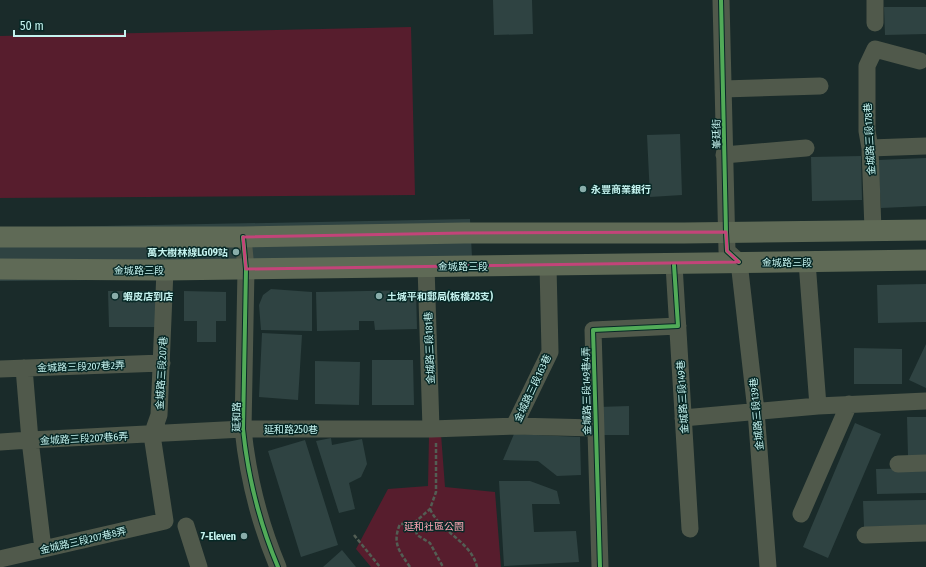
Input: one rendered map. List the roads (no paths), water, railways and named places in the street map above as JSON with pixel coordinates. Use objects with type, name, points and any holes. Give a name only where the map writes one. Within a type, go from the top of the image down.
[{"type":"main road","points":[[0,237],[243,237],[464,233],[926,230]]},
{"type":"main road","name":"金城路三段","points":[[0,269],[165,270],[426,266],[674,265],[739,262],[926,260]]},
{"type":"street","name":"峯廷街","points":[[721,0],[727,251],[739,262]]},
{"type":"street","points":[[875,0],[875,23]]},
{"type":"street","name":"金城路三段178巷","points":[[873,230],[870,148],[867,131],[867,66],[875,49],[920,61]]},
{"type":"street","points":[[723,89],[820,86]]},
{"type":"street","points":[[870,148],[926,146]]},
{"type":"street","points":[[724,155],[806,148]]},
{"type":"street","name":"延和路","points":[[243,237],[246,269],[243,429],[251,490],[261,524],[278,567]]},
{"type":"street","name":"金城路三段139巷","points":[[739,262],[756,412],[768,567]]},
{"type":"street","points":[[807,262],[818,406]]},
{"type":"street","name":"金城路三段149巷","points":[[674,265],[690,529]]},
{"type":"street","name":"金城路三段181巷","points":[[426,266],[431,429]]},
{"type":"street","name":"金城路三段163巷","points":[[431,429],[514,426],[550,352],[548,266]]},
{"type":"street","name":"金城路三段207巷","points":[[165,270],[159,415],[152,435],[165,521]]},
{"type":"street","name":"金城路三段149巷4弄","points":[[600,567],[593,330],[678,326]]},
{"type":"street","name":"金城路三段207巷2弄","points":[[0,369],[162,363]]},
{"type":"street","points":[[0,442],[30,440],[24,368]]},
{"type":"street","points":[[683,418],[818,406],[926,401]]},
{"type":"street","points":[[801,514],[849,404]]},
{"type":"street","name":"金城路三段149巷4弄","points":[[514,426],[595,428]]},
{"type":"street","name":"延和路250巷","points":[[152,435],[243,429],[431,429]]},
{"type":"street","name":"金城路三段207巷6弄","points":[[43,549],[30,440],[152,435]]},
{"type":"street","points":[[898,464],[926,463]]},
{"type":"street","name":"金城路三段207巷8弄","points":[[0,559],[165,521]]},
{"type":"street","points":[[186,526],[199,567]]},
{"type":"street","points":[[865,535],[926,533]]},
{"type":"place","name":"永豐商業銀行","points":[[583,189]]},
{"type":"place","name":"萬大樹林線LG09站","points":[[236,252]]},
{"type":"place","name":"蝦皮店到店","points":[[115,296]]},
{"type":"place","name":"土城平和郵局(板橋28支)","points":[[379,296]]},
{"type":"place","name":"7-Eleven","points":[[244,536]]},
{"type":"park label","name":"延和社區公園","points":[[434,526]]}]
